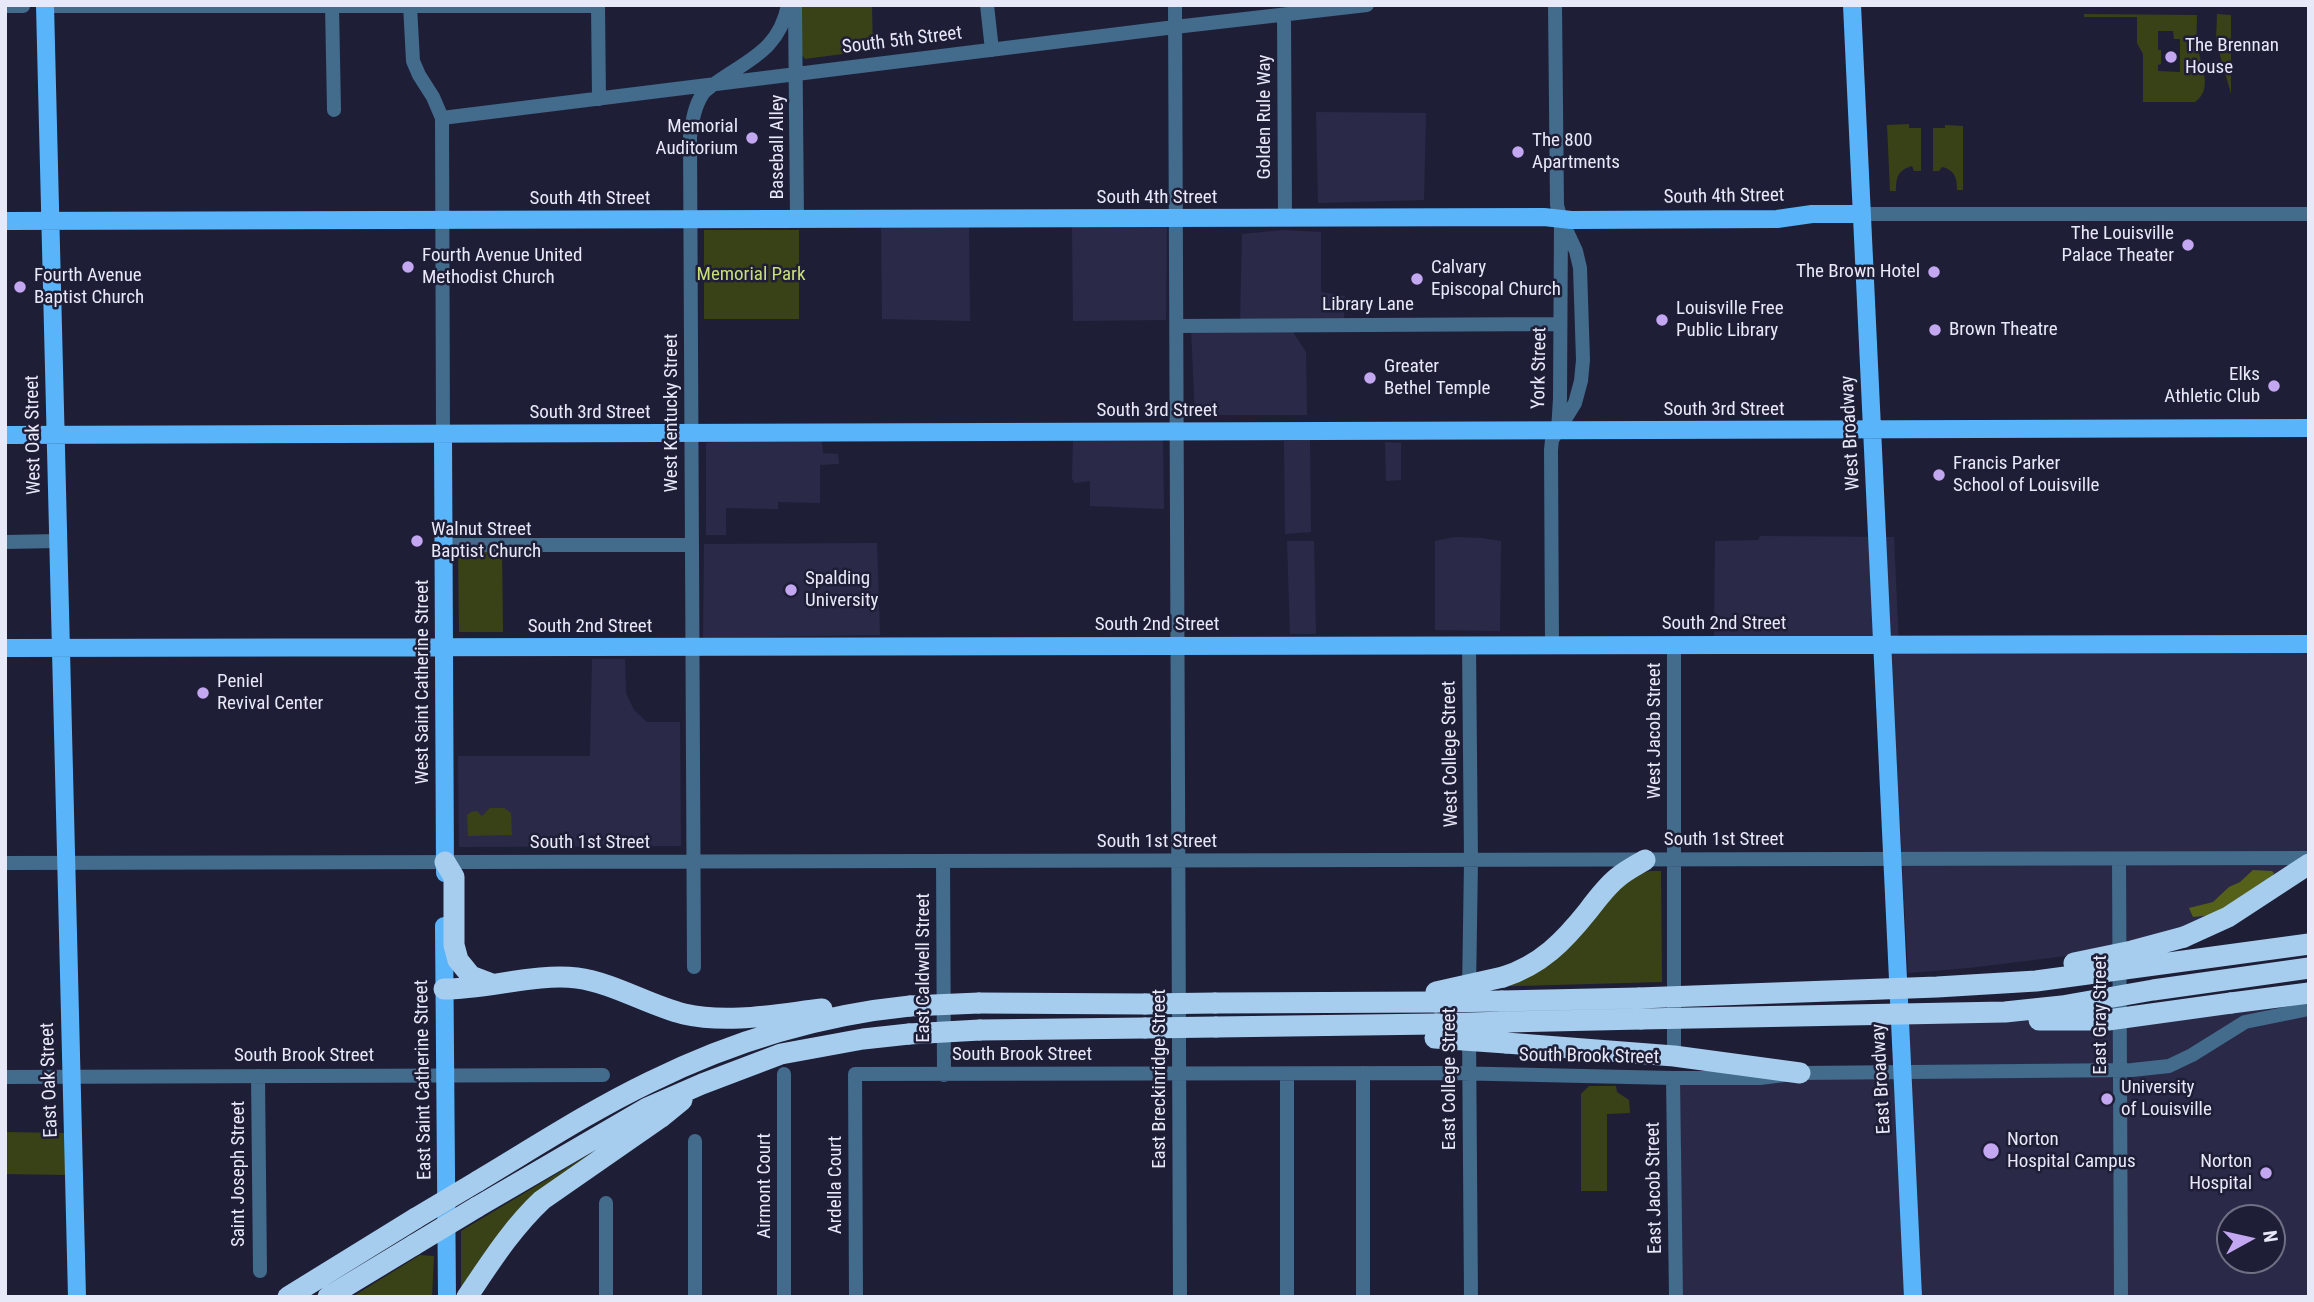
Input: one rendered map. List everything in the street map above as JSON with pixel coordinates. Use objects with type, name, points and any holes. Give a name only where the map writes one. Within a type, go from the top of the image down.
[{"type":"highway","points":[[288,1297],[416,1218],[638,1088],[827,1009],[979,1003],[1361,1002],[1436,997],[1518,972],[1554,950],[1607,887],[1645,860]]},
{"type":"highway","points":[[445,862],[454,877],[454,945],[457,957],[466,972],[492,984]]},
{"type":"highway","points":[[1937,988],[2132,951],[2184,937],[2228,917],[2309,864]]},
{"type":"highway","points":[[467,1297],[527,1214],[674,1101],[702,1084],[781,1054],[808,1048],[909,1034],[981,1030],[1279,1026],[1436,1031],[1640,1009],[2036,981],[2309,944]]},
{"type":"highway","points":[[1918,1014],[2005,1012],[2062,1006],[2309,968]]},
{"type":"highway","points":[[444,989],[570,977],[588,980],[673,1011],[699,1017],[801,1019]]},
{"type":"highway","points":[[1640,1009],[2108,1020],[2309,993]]},
{"type":"highway","points":[[1436,997],[1505,1022],[1674,1056],[1800,1073]]},
{"type":"highway","points":[[328,1297],[591,1139],[647,1108],[674,1101]]},
{"type":"main road","name":"West Oak Street","points":[[45,5],[66,863]]},
{"type":"main road","name":"West Broadway","points":[[1852,5],[1892,859]]},
{"type":"main road","name":"South 4th Street","points":[[5,221],[1545,217],[1561,220],[1769,219],[1862,214]]},
{"type":"main road","name":"South 3rd Street","points":[[5,435],[2309,428]]},
{"type":"main road","name":"West Saint Catherine Street","points":[[443,434],[445,862]]},
{"type":"main road","name":"South 2nd Street","points":[[5,648],[2309,644]]},
{"type":"main road","name":"East Broadway","points":[[1892,859],[1913,1297]]},
{"type":"main road","name":"East Saint Catherine Street","points":[[445,862],[447,1297]]},
{"type":"main road","name":"East Oak Street","points":[[66,863],[77,1297]]},
{"type":"street","points":[[45,5],[597,5],[599,99]]},
{"type":"street","name":"West Kentucky Street","points":[[694,967],[690,137],[692,122],[702,95],[767,48],[779,33],[788,5]]},
{"type":"street","points":[[795,5],[797,74]]},
{"type":"street","points":[[987,5],[992,50]]},
{"type":"street","name":"East Breckinridge Street","points":[[1175,5],[1180,1297]]},
{"type":"street","name":"South 5th Street","points":[[442,118],[1367,5]]},
{"type":"street","name":"York Street","points":[[1552,645],[1551,450],[1552,440],[1558,430],[1561,220],[1557,205],[1555,5]]},
{"type":"street","points":[[5,6],[23,6]]},
{"type":"street","points":[[332,6],[334,110]]},
{"type":"street","name":"West Saint Catherine Street","points":[[411,6],[413,61],[442,118],[443,434]]},
{"type":"street","name":"Golden Rule Way","points":[[1284,15],[1285,218]]},
{"type":"street","name":"Baseball Alley","points":[[797,74],[797,219]]},
{"type":"street","name":"South 4th Street","points":[[1862,214],[2309,214]]},
{"type":"street","points":[[1558,430],[1575,403],[1583,360],[1580,268],[1576,251],[1561,220]]},
{"type":"street","name":"Library Lane","points":[[1177,326],[1560,324]]},
{"type":"street","points":[[5,542],[58,541]]},
{"type":"street","points":[[443,545],[692,545]]},
{"type":"street","name":"West Jacob Street","points":[[1674,645],[1674,859]]},
{"type":"street","name":"West College Street","points":[[1469,646],[1471,861]]},
{"type":"street","name":"South 1st Street","points":[[5,863],[2309,858]]},
{"type":"street","points":[[1674,859],[1674,1056]]},
{"type":"street","name":"East Gray Street","points":[[2119,859],[2121,1297]]},
{"type":"street","name":"East Caldwell Street","points":[[943,861],[944,1075]]},
{"type":"street","name":"East College Street","points":[[1471,861],[1468,1074],[1471,1297]]},
{"type":"street","name":"South Brook Street","points":[[855,1074],[1363,1073],[1760,1078],[1800,1073],[2151,1069],[2169,1066],[2245,1022],[2309,1009]]},
{"type":"street","points":[[1363,1073],[1363,1297]]},
{"type":"street","name":"Airmont Court","points":[[784,1074],[784,1297]]},
{"type":"street","name":"Ardella Court","points":[[855,1074],[856,1297]]},
{"type":"street","points":[[1287,1074],[1287,1297]]},
{"type":"street","name":"South Brook Street","points":[[5,1077],[603,1075]]},
{"type":"street","name":"Saint Joseph Street","points":[[258,1076],[260,1271]]},
{"type":"street","name":"East Jacob Street","points":[[1673,1078],[1676,1297]]},
{"type":"street","points":[[695,1141],[695,1297]]},
{"type":"street","points":[[606,1203],[606,1297]]},
{"type":"shaded area","points":[[1316,112],[1426,113],[1424,200],[1318,203]]},
{"type":"shaded area","points":[[881,226],[969,227],[970,321],[882,319]]},
{"type":"shaded area","points":[[1167,226],[1166,320],[1073,321],[1072,227]]},
{"type":"shaded area","points":[[1284,230],[1321,232],[1321,292],[1345,296],[1344,320],[1240,322],[1242,234]]},
{"type":"shaded area","points":[[1191,329],[1291,329],[1306,352],[1307,415],[1195,415]]},
{"type":"shaded area","points":[[1073,439],[1163,439],[1164,509],[1090,506],[1090,481],[1075,483],[1072,479]]},
{"type":"shaded area","points":[[735,440],[822,441],[823,453],[838,454],[839,464],[820,465],[820,503],[778,502],[778,509],[726,508],[726,535],[706,535],[706,443]]},
{"type":"shaded area","points":[[1310,440],[1311,532],[1285,534],[1284,441]]},
{"type":"shaded area","points":[[1385,442],[1401,443],[1401,480],[1386,481]]},
{"type":"shaded area","points":[[1760,536],[1894,537],[1899,647],[2309,647],[2309,857],[2202,920],[2105,955],[2066,956],[1908,973],[1890,640],[1714,638],[1715,541],[1758,540]]},
{"type":"shaded area","points":[[1455,537],[1501,541],[1500,631],[1435,630],[1435,541]]},
{"type":"shaded area","points":[[1287,541],[1314,541],[1316,634],[1290,634]]},
{"type":"shaded area","name":"Spalding University","points":[[877,543],[880,635],[703,638],[704,544]]},
{"type":"shaded area","points":[[592,659],[625,659],[626,693],[634,710],[647,722],[680,722],[681,846],[459,847],[458,756],[590,756]]},
{"type":"shaded area","name":"Norton Hospital Campus","points":[[2309,996],[2309,1297],[1676,1297],[1673,1078],[1905,1072],[1904,1014],[2085,1020]]},
{"type":"green space","points":[[801,5],[872,5],[873,50],[805,59],[802,55]]},
{"type":"green space","points":[[2084,14],[2197,15],[2197,43],[2205,82],[2201,96],[2195,102],[2143,102],[2143,54],[2137,43],[2137,17],[2084,17]],"holes":[[[2158,31],[2173,31],[2174,39],[2180,39],[2180,72],[2158,71],[2158,65],[2161,64]]]},
{"type":"green space","points":[[2217,14],[2231,15],[2231,94],[2216,41]]},
{"type":"green space","points":[[1909,124],[1909,128],[1921,128],[1921,171],[1914,171],[1912,166],[1904,170],[1897,178],[1896,191],[1890,191],[1887,125]]},
{"type":"green space","points":[[1945,125],[1963,126],[1963,190],[1957,190],[1956,178],[1950,170],[1942,167],[1939,171],[1933,171],[1933,128],[1945,128]]},
{"type":"green space","name":"Memorial Park","points":[[704,230],[799,230],[799,319],[704,319]]},
{"type":"green space","points":[[458,548],[502,549],[503,632],[459,632]]},
{"type":"green space","points":[[490,808],[504,808],[511,813],[512,835],[468,836],[467,815],[477,811],[482,816]]},
{"type":"green space","points":[[2253,870],[2274,873],[2272,877],[2212,915],[2193,917],[2189,908],[2213,902]]},
{"type":"green space","points":[[1650,871],[1661,871],[1662,982],[1483,987],[1499,984],[1595,903],[1634,877]]},
{"type":"green space","points":[[1589,1086],[1616,1086],[1617,1092],[1629,1100],[1630,1113],[1607,1114],[1607,1191],[1581,1191],[1581,1094]]},
{"type":"green space","points":[[5,1132],[66,1133],[66,1175],[5,1174]]},
{"type":"green space","points":[[598,1149],[461,1295],[461,1231]]},
{"type":"green space","points":[[420,1255],[434,1256],[432,1297],[352,1297]]},
{"type":"place","name":"The Brennan House","points":[[2171,57]]},
{"type":"place","name":"Memorial Auditorium","points":[[752,138]]},
{"type":"place","name":"The 800 Apartments","points":[[1518,152]]},
{"type":"place","name":"The Louisville Palace Theater","points":[[2188,245]]},
{"type":"place","name":"Fourth Avenue United Methodist Church","points":[[408,267]]},
{"type":"place","name":"The Brown Hotel","points":[[1934,272]]},
{"type":"place","name":"Calvary Episcopal Church","points":[[1417,279]]},
{"type":"place","name":"Fourth Avenue Baptist Church","points":[[20,287]]},
{"type":"place","name":"Louisville Free Public Library","points":[[1662,320]]},
{"type":"place","name":"Brown Theatre","points":[[1935,330]]},
{"type":"place","name":"Greater Bethel Temple","points":[[1370,378]]},
{"type":"place","name":"Elks Athletic Club","points":[[2274,386]]},
{"type":"place","name":"Francis Parker School of Louisville","points":[[1939,475]]},
{"type":"place","name":"Walnut Street Baptist Church","points":[[417,541]]},
{"type":"place","name":"Spalding University","points":[[791,590]]},
{"type":"place","name":"Peniel Revival Center","points":[[203,693]]},
{"type":"place","name":"University of Louisville","points":[[2107,1099]]},
{"type":"place","name":"Norton Hospital Campus","points":[[1991,1151]]},
{"type":"place","name":"Norton Hospital","points":[[2266,1173]]}]
